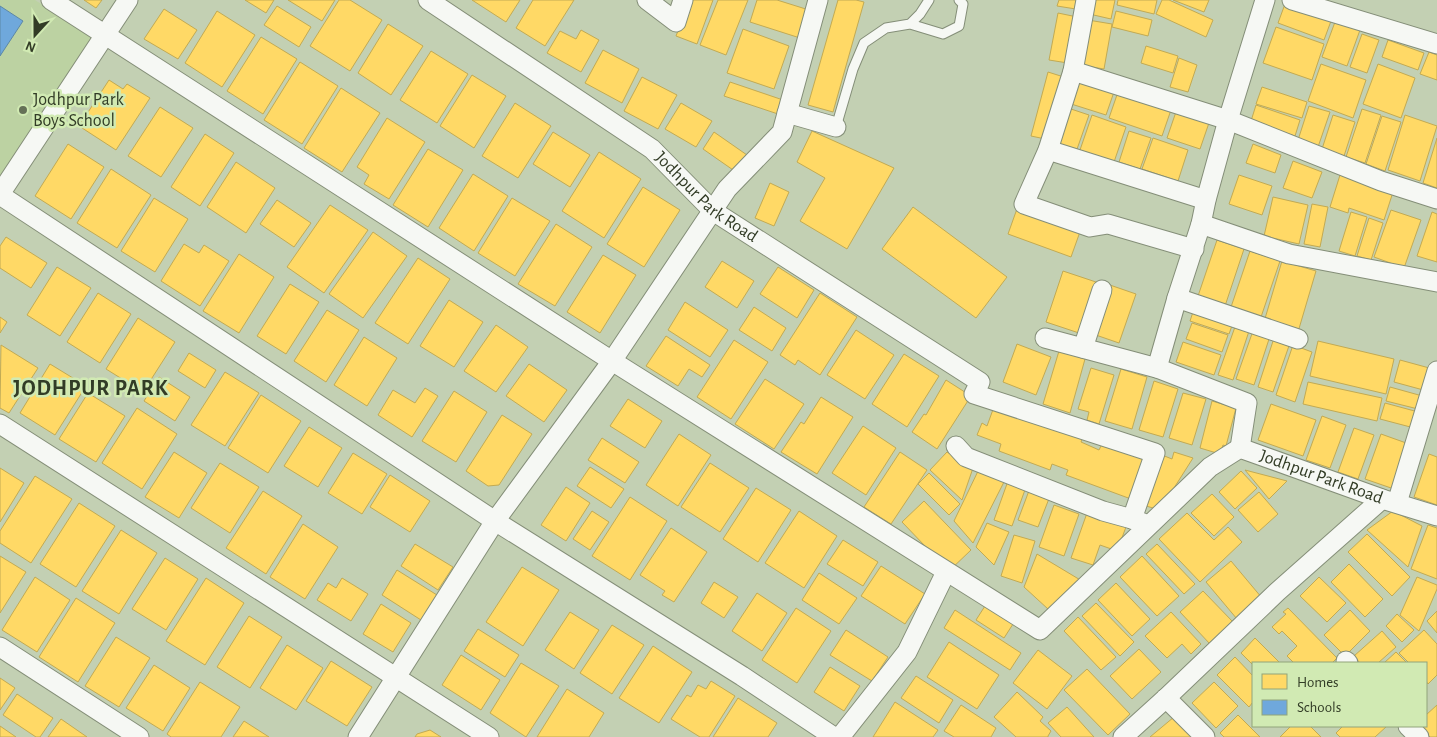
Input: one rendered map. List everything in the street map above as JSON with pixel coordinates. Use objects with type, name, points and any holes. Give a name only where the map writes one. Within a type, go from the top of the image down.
[{"type":"street","points":[[51,0],[612,362],[946,572],[907,652],[840,737]]},
{"type":"street","points":[[128,0],[0,195],[496,521],[742,676],[834,737]]},
{"type":"street","name":"Jodhpur Park Road","points":[[428,0],[652,149],[713,211],[980,382],[974,394],[1155,453],[1141,522]]},
{"type":"street","points":[[647,0],[676,22],[684,0]]},
{"type":"street","points":[[358,737],[496,521],[612,362],[727,190],[782,132],[818,0]]},
{"type":"street","points":[[1086,0],[1074,71],[1048,150],[1024,204],[1090,228],[1108,224],[1194,249]]},
{"type":"street","points":[[1157,368],[1177,298],[1194,249],[1228,120],[1265,0]]},
{"type":"street","points":[[1292,0],[1437,44]]},
{"type":"street","points":[[1074,71],[1228,120],[1381,181],[1437,199]]},
{"type":"street","points":[[787,113],[836,128]]},
{"type":"street","points":[[1048,150],[1206,200]]},
{"type":"street","points":[[1201,224],[1289,254],[1437,282]]},
{"type":"street","points":[[1082,348],[1102,290]]},
{"type":"street","points":[[1177,298],[1298,339]]},
{"type":"street","points":[[1045,338],[1157,368],[1247,402],[1240,448]]},
{"type":"street","points":[[1123,737],[1276,592],[1390,501],[1437,370]]},
{"type":"street","points":[[0,424],[489,737]]},
{"type":"street","points":[[956,446],[966,457],[1103,511],[1141,522]]},
{"type":"street","name":"Jodhpur Park Road","points":[[946,572],[1040,630],[1141,522],[1210,468],[1240,448],[1437,516]]},
{"type":"street","points":[[0,648],[139,737]]},
{"type":"street","points":[[1166,698],[1205,737]]},
{"type":"street","points":[[1409,727],[1419,737]]},
{"type":"lane","points":[[910,24],[920,14],[929,0]]},
{"type":"lane","points":[[836,128],[853,69],[864,44],[886,28],[910,24],[943,34],[959,26],[963,4],[959,0]]},
{"type":"shaded area","name":"Jodhpur Park Boys School","points":[[0,0],[35,0],[93,38],[0,183]]},
{"type":"building: Homes","points":[[84,0],[102,0],[96,8]]},
{"type":"building: Homes","points":[[245,0],[274,0],[266,13]]},
{"type":"building: Homes","points":[[288,0],[335,0],[322,21]]},
{"type":"building: Homes","points":[[339,0],[350,0],[382,20],[350,71],[310,46]]},
{"type":"building: Homes","points":[[472,0],[520,0],[506,22]]},
{"type":"building: Homes","points":[[533,0],[574,0],[545,46],[516,28]]},
{"type":"building: Homes","points":[[690,0],[713,0],[697,44],[676,36]]},
{"type":"building: Homes","points":[[718,0],[748,0],[726,55],[700,45]]},
{"type":"building: Homes","points":[[757,0],[777,0],[809,10],[800,38],[750,22]]},
{"type":"building: Homes","points":[[838,0],[864,2],[833,112],[808,105]]},
{"type":"building: Homes","points":[[1059,0],[1084,0],[1082,10],[1057,6]]},
{"type":"building: Homes","points":[[1088,0],[1115,0],[1111,19],[1085,13]]},
{"type":"building: Homes","points":[[1118,0],[1157,0],[1154,14],[1117,5]]},
{"type":"building: Homes","points":[[1162,0],[1169,0],[1213,20],[1206,37],[1156,14]]},
{"type":"building: Homes","points":[[1173,0],[1209,0],[1204,12]]},
{"type":"building: Homes","points":[[1285,4],[1331,21],[1324,40],[1278,23]]},
{"type":"building: Homes","points":[[277,6],[311,27],[299,47],[264,25]]},
{"type":"building: Homes","points":[[164,9],[197,30],[178,59],[144,39]]},
{"type":"building: Homes","points":[[217,11],[255,35],[222,87],[185,63]]},
{"type":"building: Homes","points":[[1116,11],[1152,20],[1148,36],[1112,27]]},
{"type":"building: Homes","points":[[1058,13],[1082,18],[1074,64],[1049,60]]},
{"type":"building: Homes","points":[[1088,20],[1112,24],[1104,69],[1080,65]]},
{"type":"building: Homes","points":[[1335,22],[1360,30],[1347,66],[1322,57]]},
{"type":"building: Homes","points":[[388,24],[423,46],[391,95],[358,73]]},
{"type":"building: Homes","points":[[1276,27],[1324,44],[1312,80],[1263,63]]},
{"type":"building: Homes","points":[[743,29],[789,46],[774,89],[727,73]]},
{"type":"building: Homes","points":[[581,30],[599,40],[581,72],[547,53],[560,31],[576,39]]},
{"type":"building: Homes","points":[[1362,34],[1379,40],[1367,73],[1350,67]]},
{"type":"building: Homes","points":[[261,37],[297,59],[263,114],[227,91]]},
{"type":"building: Homes","points":[[1388,40],[1424,53],[1418,70],[1382,57]]},
{"type":"building: Homes","points":[[1146,46],[1178,56],[1173,73],[1141,63]]},
{"type":"building: Homes","points":[[603,50],[639,69],[622,103],[585,83]]},
{"type":"building: Homes","points":[[431,51],[468,74],[437,123],[400,100]]},
{"type":"building: Homes","points":[[1429,52],[1437,55],[1437,80],[1420,74]]},
{"type":"building: Homes","points":[[1179,58],[1197,65],[1188,92],[1170,87]]},
{"type":"building: Homes","points":[[300,62],[338,86],[302,144],[264,120]]},
{"type":"building: Homes","points":[[1321,64],[1366,80],[1353,118],[1308,101]]},
{"type":"building: Homes","points":[[1378,64],[1415,78],[1401,118],[1363,104]]},
{"type":"building: Homes","points":[[1048,72],[1067,78],[1050,140],[1031,136]]},
{"type":"building: Homes","points":[[472,75],[506,96],[474,148],[440,126]]},
{"type":"building: Homes","points":[[1077,76],[1115,89],[1106,115],[1068,103]]},
{"type":"building: Homes","points":[[642,77],[677,95],[658,129],[624,111]]},
{"type":"building: Homes","points":[[109,80],[123,89],[127,84],[150,98],[116,150],[79,126]]},
{"type":"building: Homes","points":[[730,82],[783,100],[778,114],[724,96]]},
{"type":"building: Homes","points":[[1262,87],[1307,102],[1302,118],[1256,104]]},
{"type":"building: Homes","points":[[341,88],[380,113],[342,172],[304,148]]},
{"type":"building: Homes","points":[[1119,89],[1172,107],[1162,136],[1109,118]]},
{"type":"building: Homes","points":[[515,103],[551,126],[518,178],[482,156]]},
{"type":"building: Homes","points":[[681,103],[712,121],[696,147],[665,129]]},
{"type":"building: Homes","points":[[1256,105],[1300,120],[1295,136],[1251,121]]},
{"type":"building: Homes","points":[[1178,106],[1211,117],[1200,149],[1167,138]]},
{"type":"building: Homes","points":[[1309,106],[1330,112],[1318,147],[1298,140]]},
{"type":"building: Homes","points":[[160,107],[193,128],[161,177],[128,156]]},
{"type":"building: Homes","points":[[1065,107],[1089,115],[1076,152],[1052,144]]},
{"type":"building: Homes","points":[[1362,109],[1381,115],[1365,163],[1346,157]]},
{"type":"building: Homes","points":[[1092,115],[1126,127],[1114,162],[1080,150]]},
{"type":"building: Homes","points":[[1333,115],[1355,122],[1344,156],[1322,149]]},
{"type":"building: Homes","points":[[1405,115],[1437,126],[1420,181],[1388,170]]},
{"type":"building: Homes","points":[[1382,116],[1401,122],[1385,171],[1366,164]]},
{"type":"building: Homes","points":[[387,118],[425,142],[389,199],[364,184],[369,175],[357,167]]},
{"type":"building: Homes","points":[[812,131],[894,168],[847,249],[800,221],[825,178],[797,162]]},
{"type":"building: Homes","points":[[1129,131],[1151,138],[1140,169],[1119,162]]},
{"type":"building: Homes","points":[[553,132],[590,155],[570,187],[533,164]]},
{"type":"building: Homes","points":[[714,132],[747,155],[736,172],[703,149]]},
{"type":"building: Homes","points":[[205,134],[234,153],[200,206],[171,187]]},
{"type":"building: Homes","points":[[1153,138],[1188,150],[1178,181],[1142,169]]},
{"type":"building: Homes","points":[[1437,138],[1437,188],[1423,183]]},
{"type":"building: Homes","points":[[68,144],[104,167],[71,219],[35,196]]},
{"type":"building: Homes","points":[[1253,144],[1281,155],[1275,173],[1246,163]]},
{"type":"building: Homes","points":[[428,149],[463,170],[428,227],[393,205]]},
{"type":"building: Homes","points":[[599,152],[641,179],[604,238],[562,211]]},
{"type":"building: Homes","points":[[1293,161],[1322,172],[1312,198],[1283,188]]},
{"type":"building: Homes","points":[[236,162],[275,188],[246,233],[207,207]]},
{"type":"building: Homes","points":[[111,169],[151,195],[117,248],[77,223]]},
{"type":"building: Homes","points":[[473,174],[508,196],[474,251],[439,228]]},
{"type":"building: Homes","points":[[1239,175],[1272,186],[1262,215],[1229,204]]},
{"type":"building: Homes","points":[[1340,175],[1393,192],[1384,220],[1349,208],[1348,213],[1330,207]]},
{"type":"building: Homes","points":[[770,183],[789,192],[774,226],[755,218]]},
{"type":"building: Homes","points":[[643,187],[680,210],[644,267],[607,244]]},
{"type":"building: Homes","points":[[1273,197],[1308,205],[1299,244],[1264,236]]},
{"type":"building: Homes","points":[[154,198],[188,219],[155,272],[121,251]]},
{"type":"building: Homes","points":[[512,198],[550,221],[515,276],[478,253]]},
{"type":"building: Homes","points":[[277,200],[311,223],[294,247],[260,224]]},
{"type":"building: Homes","points":[[1312,204],[1328,207],[1320,247],[1304,244]]},
{"type":"building: Homes","points":[[330,205],[368,230],[324,293],[287,267]]},
{"type":"building: Homes","points":[[1018,206],[1081,229],[1071,257],[1008,234]]},
{"type":"building: Homes","points":[[913,207],[1007,277],[976,318],[882,249]]},
{"type":"building: Homes","points":[[1391,210],[1421,220],[1404,268],[1374,257]]},
{"type":"building: Homes","points":[[1351,212],[1367,217],[1355,256],[1339,251]]},
{"type":"building: Homes","points":[[1432,212],[1437,214],[1437,262],[1417,256]]},
{"type":"building: Homes","points":[[1369,218],[1383,223],[1371,260],[1357,256]]},
{"type":"building: Homes","points":[[556,224],[592,247],[555,306],[518,284]]},
{"type":"building: Homes","points":[[373,232],[407,256],[363,318],[329,294]]},
{"type":"building: Homes","points":[[6,237],[47,263],[31,288],[0,268],[0,246]]},
{"type":"building: Homes","points":[[1217,240],[1244,249],[1224,309],[1197,299]]},
{"type":"building: Homes","points":[[184,244],[199,253],[204,245],[229,261],[200,306],[161,281]]},
{"type":"building: Homes","points":[[1250,251],[1280,261],[1260,320],[1230,310]]},
{"type":"building: Homes","points":[[239,254],[274,277],[239,333],[203,311]]},
{"type":"building: Homes","points":[[603,255],[636,275],[600,333],[567,312]]},
{"type":"building: Homes","points":[[418,258],[450,279],[408,344],[375,323]]},
{"type":"building: Homes","points":[[722,261],[754,281],[737,308],[705,287]]},
{"type":"building: Homes","points":[[1282,261],[1316,271],[1298,332],[1264,322]]},
{"type":"building: Homes","points":[[57,267],[91,288],[60,336],[27,315]]},
{"type":"building: Homes","points":[[778,267],[814,290],[797,318],[760,294]]},
{"type":"building: Homes","points":[[1063,271],[1099,283],[1082,334],[1046,322]]},
{"type":"building: Homes","points":[[290,284],[319,302],[286,354],[257,336]]},
{"type":"building: Homes","points":[[1107,284],[1136,294],[1119,343],[1090,333]]},
{"type":"building: Homes","points":[[98,293],[131,314],[100,363],[67,342]]},
{"type":"building: Homes","points":[[820,293],[857,317],[820,375],[798,360],[795,365],[780,355]]},
{"type":"building: Homes","points":[[449,300],[483,322],[454,367],[420,346]]},
{"type":"building: Homes","points":[[685,302],[728,330],[710,357],[668,330]]},
{"type":"building: Homes","points":[[1195,306],[1234,320],[1229,334],[1190,321]]},
{"type":"building: Homes","points":[[754,307],[786,328],[772,351],[739,330]]},
{"type":"building: Homes","points":[[327,310],[359,330],[326,382],[294,361]]},
{"type":"building: Homes","points":[[0,317],[7,322],[0,333]]},
{"type":"building: Homes","points":[[138,318],[175,342],[143,392],[106,369]]},
{"type":"building: Homes","points":[[1192,323],[1228,335],[1222,352],[1186,339]]},
{"type":"building: Homes","points":[[1236,324],[1250,328],[1233,380],[1218,375]]},
{"type":"building: Homes","points":[[496,325],[528,347],[496,392],[464,371]]},
{"type":"building: Homes","points":[[1254,328],[1271,333],[1254,385],[1236,379]]},
{"type":"building: Homes","points":[[856,330],[894,355],[865,399],[827,375]]},
{"type":"building: Homes","points":[[1275,335],[1291,340],[1273,392],[1258,387]]},
{"type":"building: Homes","points":[[666,336],[710,365],[702,377],[689,369],[678,386],[646,366]]},
{"type":"building: Homes","points":[[364,337],[397,358],[367,406],[334,385]]},
{"type":"building: Homes","points":[[734,340],[768,362],[731,419],[697,397]]},
{"type":"building: Homes","points":[[1318,341],[1394,359],[1386,394],[1310,376]]},
{"type":"building: Homes","points":[[1183,342],[1221,355],[1214,375],[1176,362]]},
{"type":"building: Homes","points":[[1017,344],[1051,357],[1036,395],[1003,382]]},
{"type":"building: Homes","points":[[1,345],[38,368],[9,413],[0,408]]},
{"type":"building: Homes","points":[[1293,345],[1312,352],[1295,402],[1276,395]]},
{"type":"building: Homes","points":[[1059,351],[1085,359],[1070,413],[1043,404]]},
{"type":"building: Homes","points":[[189,353],[216,370],[205,388],[178,371]]},
{"type":"building: Homes","points":[[904,354],[939,376],[907,427],[872,404]]},
{"type":"building: Homes","points":[[1400,360],[1433,369],[1427,391],[1394,382]]},
{"type":"building: Homes","points":[[50,364],[86,386],[55,435],[20,413]]},
{"type":"building: Homes","points":[[529,364],[567,390],[544,422],[506,396]]},
{"type":"building: Homes","points":[[1091,368],[1114,375],[1099,424],[1087,420],[1089,412],[1078,409]]},
{"type":"building: Homes","points":[[1121,369],[1147,377],[1132,429],[1105,421]]},
{"type":"building: Homes","points":[[225,372],[259,393],[225,446],[191,425]]},
{"type":"building: Homes","points":[[159,377],[190,397],[175,421],[144,401]]},
{"type":"building: Homes","points":[[765,379],[804,404],[774,449],[735,424]]},
{"type":"building: Homes","points":[[946,380],[971,396],[937,449],[912,432],[924,414],[926,415]]},
{"type":"building: Homes","points":[[1154,381],[1178,389],[1163,437],[1139,430]]},
{"type":"building: Homes","points":[[1308,382],[1382,398],[1377,421],[1303,404]]},
{"type":"building: Homes","points":[[1390,387],[1426,397],[1422,410],[1386,401]]},
{"type":"building: Homes","points":[[425,388],[438,396],[412,437],[378,415],[393,390],[415,403]]},
{"type":"building: Homes","points":[[454,391],[487,412],[456,462],[422,441]]},
{"type":"building: Homes","points":[[88,393],[125,416],[96,462],[59,439]]},
{"type":"building: Homes","points":[[1183,393],[1206,399],[1192,445],[1169,438]]},
{"type":"building: Homes","points":[[261,395],[301,421],[268,473],[228,448]]},
{"type":"building: Homes","points":[[821,397],[853,417],[817,474],[781,452],[801,422],[804,424]]},
{"type":"building: Homes","points":[[628,399],[662,421],[645,448],[610,426]]},
{"type":"building: Homes","points":[[1212,401],[1236,408],[1226,446],[1223,445],[1220,454],[1200,448]]},
{"type":"building: Homes","points":[[1385,403],[1422,413],[1418,429],[1380,419]]},
{"type":"building: Homes","points":[[995,404],[1083,437],[1081,442],[1099,450],[1102,444],[1146,460],[1131,499],[1066,475],[1068,470],[1052,464],[1050,470],[999,451],[1001,444],[977,435],[982,423],[987,426]]},
{"type":"building: Homes","points":[[1271,404],[1316,420],[1303,456],[1258,440]]},
{"type":"building: Homes","points":[[137,408],[177,434],[142,489],[102,463]]},
{"type":"building: Homes","points":[[502,415],[532,434],[499,485],[488,486],[466,471]]},
{"type":"building: Homes","points":[[1322,416],[1346,425],[1330,468],[1306,460]]},
{"type":"building: Homes","points":[[863,426],[896,448],[866,495],[832,473]]},
{"type":"building: Homes","points":[[309,427],[342,448],[318,487],[284,466]]},
{"type":"building: Homes","points":[[1354,428],[1374,435],[1358,479],[1338,472]]},
{"type":"building: Homes","points":[[679,434],[711,455],[678,506],[646,485]]},
{"type":"building: Homes","points":[[1381,434],[1409,444],[1394,489],[1365,479]]},
{"type":"building: Homes","points":[[602,438],[639,462],[625,483],[588,460]]},
{"type":"building: Homes","points":[[174,452],[207,473],[179,518],[145,497]]},
{"type":"building: Homes","points":[[900,452],[927,470],[891,524],[864,507]]},
{"type":"building: Homes","points":[[947,452],[973,468],[962,500],[930,470]]},
{"type":"building: Homes","points":[[1174,452],[1193,458],[1160,510],[1146,506],[1162,455],[1172,459]]},
{"type":"building: Homes","points":[[353,453],[387,474],[362,514],[328,493]]},
{"type":"building: Homes","points":[[1429,454],[1437,457],[1437,505],[1414,497]]},
{"type":"building: Homes","points":[[220,463],[259,487],[230,533],[191,508]]},
{"type":"building: Homes","points":[[710,463],[749,488],[720,532],[681,507]]},
{"type":"building: Homes","points":[[590,467],[624,489],[611,508],[577,486]]},
{"type":"building: Homes","points":[[980,467],[1005,480],[973,543],[954,521]]},
{"type":"building: Homes","points":[[0,468],[24,483],[0,522]]},
{"type":"building: Homes","points":[[1245,470],[1287,481],[1269,499]]},
{"type":"building: Homes","points":[[1241,471],[1257,488],[1235,509],[1219,492]]},
{"type":"building: Homes","points":[[929,473],[960,504],[949,515],[918,484]]},
{"type":"building: Homes","points":[[390,475],[430,501],[410,532],[370,507]]},
{"type":"building: Homes","points":[[35,476],[72,499],[31,563],[0,543],[0,531]]},
{"type":"building: Homes","points":[[1008,481],[1026,487],[1012,526],[994,520]]},
{"type":"building: Homes","points":[[566,487],[590,503],[566,541],[541,525]]},
{"type":"building: Homes","points":[[756,488],[791,510],[758,562],[723,539]]},
{"type":"building: Homes","points":[[1030,488],[1050,496],[1038,527],[1018,520]]},
{"type":"building: Homes","points":[[263,491],[302,516],[266,574],[226,548]]},
{"type":"building: Homes","points":[[1259,492],[1278,514],[1258,532],[1238,510]]},
{"type":"building: Homes","points":[[1212,494],[1234,517],[1214,536],[1191,513]]},
{"type":"building: Homes","points":[[630,497],[667,521],[630,580],[592,556]]},
{"type":"building: Homes","points":[[924,501],[971,550],[949,571],[902,522]]},
{"type":"building: Homes","points":[[79,503],[115,526],[76,587],[40,564]]},
{"type":"building: Homes","points":[[1054,505],[1079,514],[1064,556],[1039,547]]},
{"type":"building: Homes","points":[[592,511],[609,522],[590,550],[573,539]]},
{"type":"building: Homes","points":[[799,511],[837,536],[804,588],[765,563]]},
{"type":"building: Homes","points":[[1393,511],[1422,526],[1408,567],[1367,530]]},
{"type":"building: Homes","points":[[1087,513],[1126,527],[1117,551],[1100,545],[1093,565],[1071,558]]},
{"type":"building: Homes","points":[[1187,513],[1214,540],[1228,527],[1242,542],[1200,582],[1159,539]]},
{"type":"building: Homes","points":[[987,523],[1009,532],[994,565],[976,547]]},
{"type":"building: Homes","points":[[303,524],[338,547],[305,599],[270,577]]},
{"type":"building: Homes","points":[[1428,525],[1437,528],[1437,579],[1411,569]]},
{"type":"building: Homes","points":[[671,528],[707,552],[674,602],[662,595],[665,591],[640,575]]},
{"type":"building: Homes","points":[[121,530],[157,553],[119,614],[82,591]]},
{"type":"building: Homes","points":[[1367,534],[1410,577],[1392,596],[1348,552]]},
{"type":"building: Homes","points":[[1014,535],[1035,541],[1022,583],[1001,576]]},
{"type":"building: Homes","points":[[843,540],[878,562],[863,586],[827,564]]},
{"type":"building: Homes","points":[[415,544],[453,567],[438,590],[401,566]]},
{"type":"building: Homes","points":[[1157,544],[1195,584],[1184,594],[1146,554]]},
{"type":"building: Homes","points":[[1037,554],[1082,581],[1048,609],[1024,587]]},
{"type":"building: Homes","points":[[0,556],[26,572],[0,613]]},
{"type":"building: Homes","points":[[1142,556],[1179,596],[1157,616],[1120,577]]},
{"type":"building: Homes","points":[[165,558],[198,579],[166,630],[132,609]]},
{"type":"building: Homes","points":[[1231,561],[1262,598],[1237,619],[1206,582]]},
{"type":"building: Homes","points":[[1349,564],[1383,599],[1365,617],[1331,582]]},
{"type":"building: Homes","points":[[881,566],[925,594],[905,624],[861,596]]},
{"type":"building: Homes","points":[[522,567],[559,590],[523,646],[486,622]]},
{"type":"building: Homes","points":[[397,570],[437,595],[421,620],[382,595]]},
{"type":"building: Homes","points":[[819,573],[857,598],[839,624],[802,600]]},
{"type":"building: Homes","points":[[35,577],[70,600],[37,652],[2,630]]},
{"type":"building: Homes","points":[[1319,577],[1346,603],[1327,622],[1300,596]]},
{"type":"building: Homes","points":[[1417,577],[1437,585],[1419,631],[1400,615]]},
{"type":"building: Homes","points":[[206,578],[244,603],[205,665],[166,641]]},
{"type":"building: Homes","points":[[342,578],[368,594],[351,621],[317,600],[328,583],[336,588]]},
{"type":"building: Homes","points":[[714,582],[738,597],[724,618],[701,603]]},
{"type":"building: Homes","points":[[1116,583],[1150,619],[1132,636],[1098,600]]},
{"type":"building: Homes","points":[[1203,591],[1233,622],[1210,644],[1180,612]]},
{"type":"building: Homes","points":[[757,593],[787,613],[762,651],[732,631]]},
{"type":"building: Homes","points":[[76,598],[115,623],[78,682],[39,657]]},
{"type":"building: Homes","points":[[1096,603],[1134,642],[1120,656],[1082,616]]},
{"type":"building: Homes","points":[[381,604],[411,623],[393,652],[363,634]]},
{"type":"building: Homes","points":[[985,606],[1013,624],[1004,638],[976,620]]},
{"type":"building: Homes","points":[[796,608],[831,631],[797,683],[762,660]]},
{"type":"building: Homes","points":[[1288,608],[1337,658],[1333,662],[1293,662],[1287,656],[1297,646],[1282,631],[1279,634],[1272,627],[1286,614],[1283,612]]},
{"type":"building: Homes","points":[[955,610],[1021,653],[1010,670],[944,628]]},
{"type":"building: Homes","points":[[1350,610],[1370,631],[1345,656],[1324,635]]},
{"type":"building: Homes","points":[[1437,611],[1437,633],[1427,621]]},
{"type":"building: Homes","points":[[570,612],[599,630],[574,669],[545,650]]},
{"type":"building: Homes","points":[[1171,612],[1201,644],[1191,654],[1182,644],[1167,658],[1145,636]]},
{"type":"building: Homes","points":[[1397,614],[1414,630],[1402,642],[1386,626]]},
{"type":"building: Homes","points":[[249,616],[282,637],[250,688],[217,667]]},
{"type":"building: Homes","points":[[1078,617],[1116,657],[1101,670],[1064,631]]},
{"type":"building: Homes","points":[[612,625],[644,645],[612,694],[580,673]]},
{"type":"building: Homes","points":[[478,629],[519,655],[505,677],[464,651]]},
{"type":"building: Homes","points":[[846,630],[888,657],[872,681],[830,655]]},
{"type":"building: Homes","points":[[1424,630],[1437,644],[1437,675],[1428,684],[1427,662],[1408,662],[1399,653]]},
{"type":"building: Homes","points":[[1382,631],[1396,647],[1379,662],[1359,662],[1354,656]]},
{"type":"building: Homes","points":[[116,637],[150,658],[119,707],[85,686]]},
{"type":"building: Homes","points":[[1255,638],[1279,662],[1252,662],[1252,664],[1241,653]]},
{"type":"building: Homes","points":[[949,642],[999,675],[977,709],[927,677]]},
{"type":"building: Homes","points":[[287,645],[323,668],[296,710],[260,688]]},
{"type":"building: Homes","points":[[653,646],[692,672],[659,723],[619,698]]},
{"type":"building: Homes","points":[[1139,649],[1161,672],[1132,699],[1110,676]]},
{"type":"building: Homes","points":[[1038,650],[1072,676],[1047,709],[1013,683]]},
{"type":"building: Homes","points":[[1396,652],[1406,662],[1385,662]]},
{"type":"building: Homes","points":[[461,655],[500,680],[481,710],[442,685]]},
{"type":"building: Homes","points":[[1235,657],[1252,675],[1252,703],[1249,707],[1217,675]]},
{"type":"building: Homes","points":[[331,661],[372,687],[347,726],[306,701]]},
{"type":"building: Homes","points":[[521,663],[559,686],[526,737],[490,713]]},
{"type":"building: Homes","points":[[154,665],[190,688],[163,731],[126,708]]},
{"type":"building: Homes","points":[[830,667],[860,686],[844,711],[814,692]]},
{"type":"building: Homes","points":[[1087,669],[1130,714],[1108,735],[1064,690]]},
{"type":"building: Homes","points":[[916,676],[953,700],[939,723],[901,698]]},
{"type":"building: Homes","points":[[0,678],[15,688],[0,710]]},
{"type":"building: Homes","points":[[711,681],[735,696],[709,737],[700,737],[671,719],[687,695],[691,697],[698,685],[706,689]]},
{"type":"building: Homes","points":[[200,682],[240,707],[221,737],[171,737],[167,734]]},
{"type":"building: Homes","points":[[1214,682],[1238,706],[1216,728],[1192,703]]},
{"type":"building: Homes","points":[[567,689],[604,713],[589,737],[537,737]]},
{"type":"building: Homes","points":[[1017,692],[1043,717],[1040,721],[1051,731],[1048,737],[1016,737],[994,717]]},
{"type":"building: Homes","points":[[17,694],[53,718],[40,737],[36,737],[3,715]]},
{"type":"building: Homes","points":[[738,698],[777,723],[768,737],[713,737]]},
{"type":"building: Homes","points":[[895,702],[938,730],[933,737],[873,737]]},
{"type":"building: Homes","points":[[961,705],[996,728],[991,737],[954,737],[944,731]]},
{"type":"building: Homes","points":[[1437,705],[1437,737],[1430,737],[1420,727],[1427,727],[1427,714]]},
{"type":"building: Homes","points":[[1067,707],[1094,737],[1061,737],[1048,723]]},
{"type":"building: Homes","points":[[1238,715],[1260,737],[1224,737],[1220,733]]},
{"type":"building: Homes","points":[[1174,717],[1191,737],[1150,737]]},
{"type":"building: Homes","points":[[61,719],[87,737],[48,737]]},
{"type":"building: Homes","points":[[244,721],[269,737],[233,737]]},
{"type":"building: Homes","points":[[0,726],[16,737],[0,737]]},
{"type":"building: Homes","points":[[1290,727],[1311,727],[1321,737],[1280,737]]},
{"type":"building: Homes","points":[[1342,727],[1386,727],[1375,737],[1340,737],[1336,733]]},
{"type":"building: Homes","points":[[430,730],[441,737],[415,737],[417,734]]},
{"type":"building: Schools","points":[[0,6],[23,21],[0,56]]},
{"type":"place","name":"Jodhpur Park Boys School","points":[[23,110]]},
{"type":"district","name":"JODHPUR PARK","points":[[91,388]]}]
